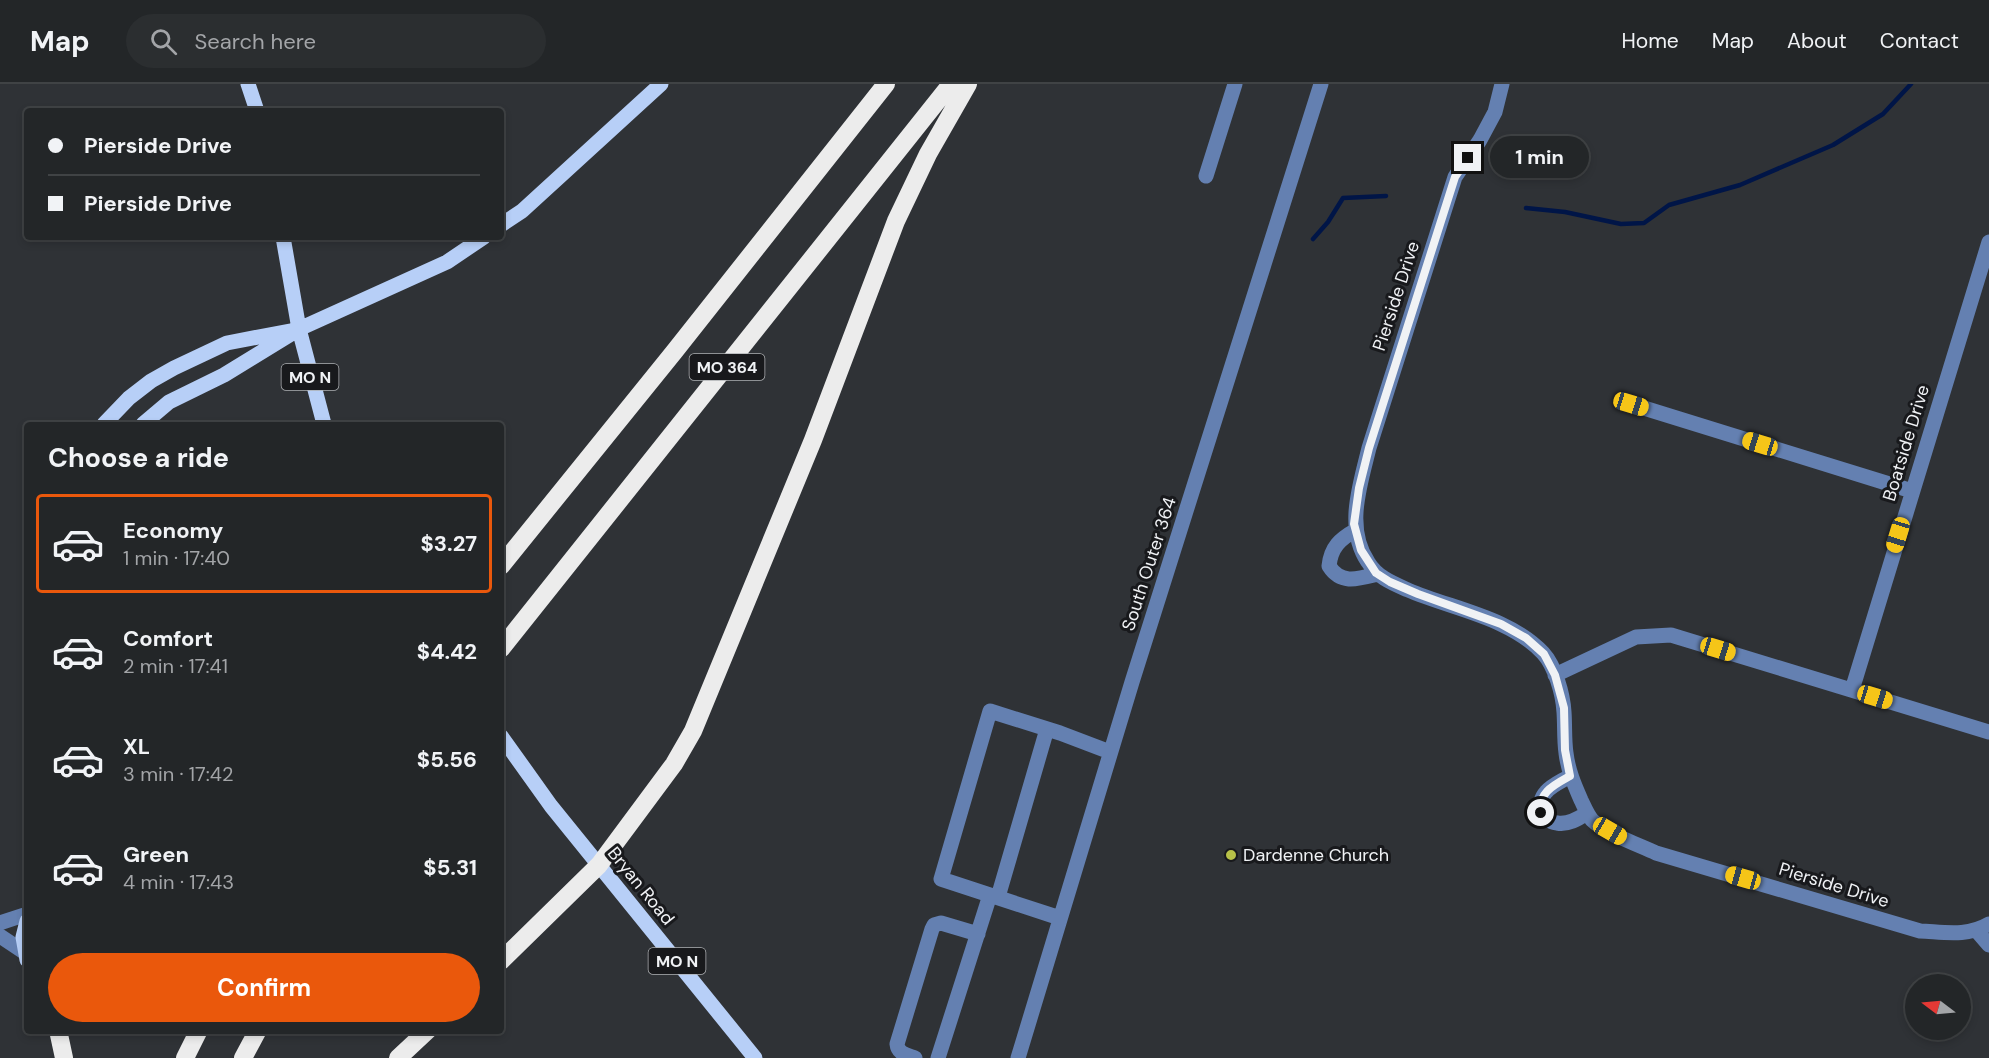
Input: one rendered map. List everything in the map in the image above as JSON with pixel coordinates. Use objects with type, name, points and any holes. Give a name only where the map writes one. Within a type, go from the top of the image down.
[{"type":"highway","name":"MO 364","points":[[504,562],[674,352],[885,84]]},
{"type":"highway","name":"MO 364","points":[[504,645],[951,84]]},
{"type":"highway","points":[[504,958],[599,865],[674,764],[693,731],[813,440],[896,221],[927,154],[969,84]]},
{"type":"highway","points":[[59,1034],[64,1058]]},
{"type":"highway","points":[[185,1058],[197,1034]]},
{"type":"highway","points":[[243,1058],[256,1034]]},
{"type":"highway","points":[[398,1058],[424,1034]]},
{"type":"main road","points":[[248,84],[256,108]]},
{"type":"main road","points":[[504,223],[522,211],[661,84]]},
{"type":"main road","points":[[284,240],[299,329]]},
{"type":"main road","points":[[145,422],[169,402],[224,375],[299,329],[447,262],[480,240]]},
{"type":"main road","points":[[106,422],[129,398],[151,381],[174,368],[227,343],[299,329]]},
{"type":"main road","name":"MO N","points":[[299,329],[323,422]]},
{"type":"main road","name":"Bryan Road","points":[[504,740],[531,779],[755,1058]]},
{"type":"street","points":[[1206,176],[1235,84]]},
{"type":"street","name":"South Outer 364","points":[[1018,1058],[1110,752],[1321,84]]},
{"type":"street","name":"Pierside Drive","points":[[1502,84],[1495,112],[1480,140],[1455,177],[1369,448],[1359,488],[1354,524],[1361,550],[1368,563],[1378,574],[1418,594],[1501,624],[1526,638],[1544,654],[1555,675],[1564,708],[1565,750],[1570,776],[1587,813],[1596,823],[1656,853],[1920,931],[1962,933],[1983,927],[1989,945]]},
{"type":"street","name":"Boatside Drive","points":[[1852,690],[1989,242]]},
{"type":"street","points":[[1631,404],[1912,491]]},
{"type":"street","points":[[1356,530],[1337,544],[1330,553],[1329,566],[1335,575],[1347,579],[1359,579],[1378,574]]},
{"type":"street","points":[[1555,675],[1636,637],[1671,635],[1989,732]]},
{"type":"street","points":[[1060,918],[940,879],[990,711],[1110,752]]},
{"type":"street","points":[[938,1058],[978,934],[994,896],[1047,729]]},
{"type":"street","points":[[1570,776],[1547,790],[1540,804],[1541,813],[1545,818],[1557,824],[1575,821],[1587,813]]},
{"type":"street","points":[[0,923],[24,915]]},
{"type":"street","points":[[915,1058],[903,1054],[897,1048],[897,1044],[932,929],[941,923],[978,934]]},
{"type":"street","points":[[0,936],[24,954]]},
{"type":"waterway","points":[[1526,208],[1565,212],[1621,224],[1644,223],[1669,205],[1740,185],[1833,145],[1883,114],[1911,84]]},
{"type":"waterway","points":[[1313,239],[1328,222],[1343,198],[1386,196]]},
{"type":"place","name":"Dardenne Church","points":[[1231,855]]},
{"type":"route","points":[[1468,158],[1455,177],[1380,409],[1359,488],[1354,524],[1361,550],[1376,573],[1418,594],[1501,624],[1526,638],[1544,654],[1555,675],[1564,708],[1565,750],[1570,776],[1547,790],[1540,804],[1541,813]]}]
